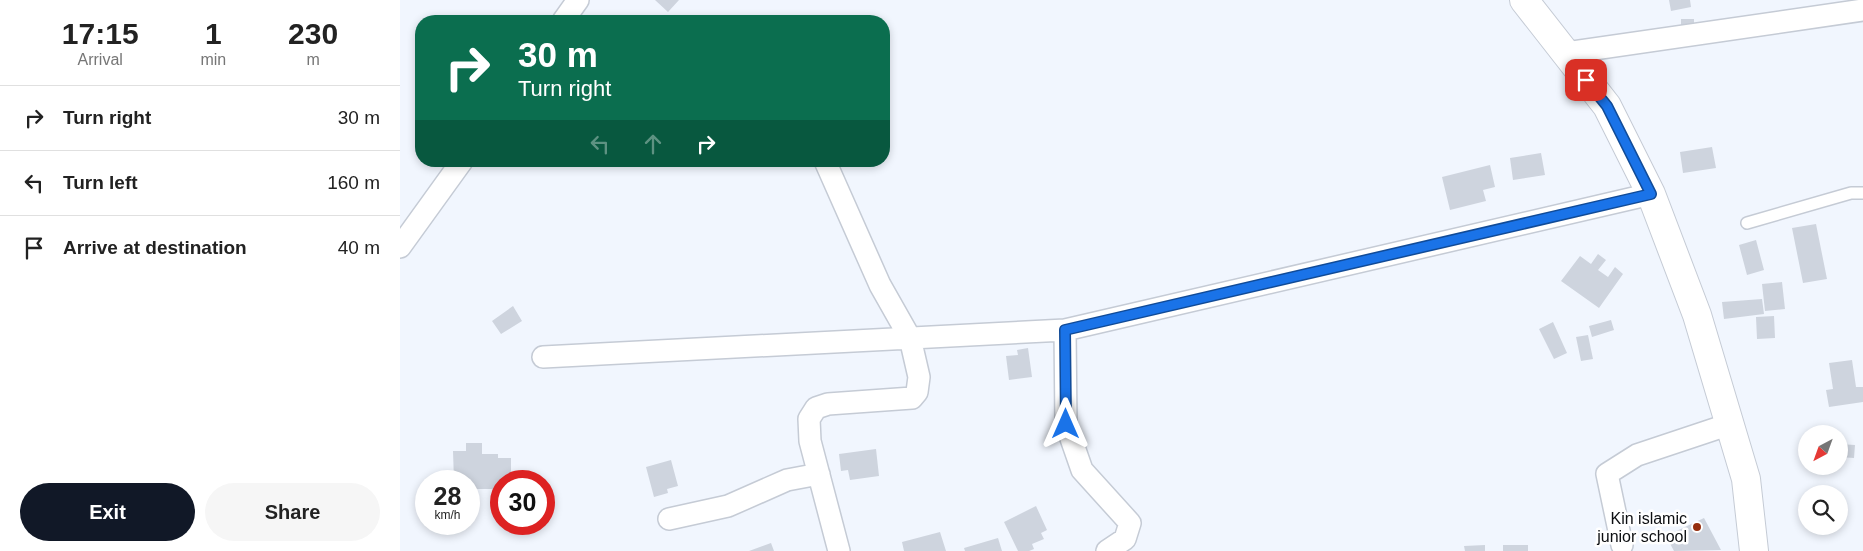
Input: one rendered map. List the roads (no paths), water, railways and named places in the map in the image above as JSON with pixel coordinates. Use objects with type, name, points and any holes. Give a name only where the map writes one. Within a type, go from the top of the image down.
[{"type":"street","points":[[567,15],[578,0]]},
{"type":"street","points":[[1524,0],[1607,106],[1651,194],[1697,315],[1746,479],[1754,551]]},
{"type":"street","points":[[1566,53],[1863,10]]},
{"type":"street","points":[[400,246],[458,167]]},
{"type":"street","points":[[828,167],[880,286],[910,338],[919,378],[917,392],[912,398],[828,404],[816,408],[809,419],[810,441],[839,551]]},
{"type":"street","points":[[543,357],[1065,330],[1651,194]]},
{"type":"street","points":[[1065,330],[1066,424],[1082,470],[1130,523],[1125,539],[1107,551]]},
{"type":"street","points":[[1622,545],[1606,474],[1637,455],[1730,424]]},
{"type":"street","points":[[669,519],[728,506],[787,480],[819,474]]},
{"type":"lane","points":[[1747,223],[1851,194],[1863,193]]},
{"type":"place","name":"Kin islamic junior school","points":[[1697,527]]}]
